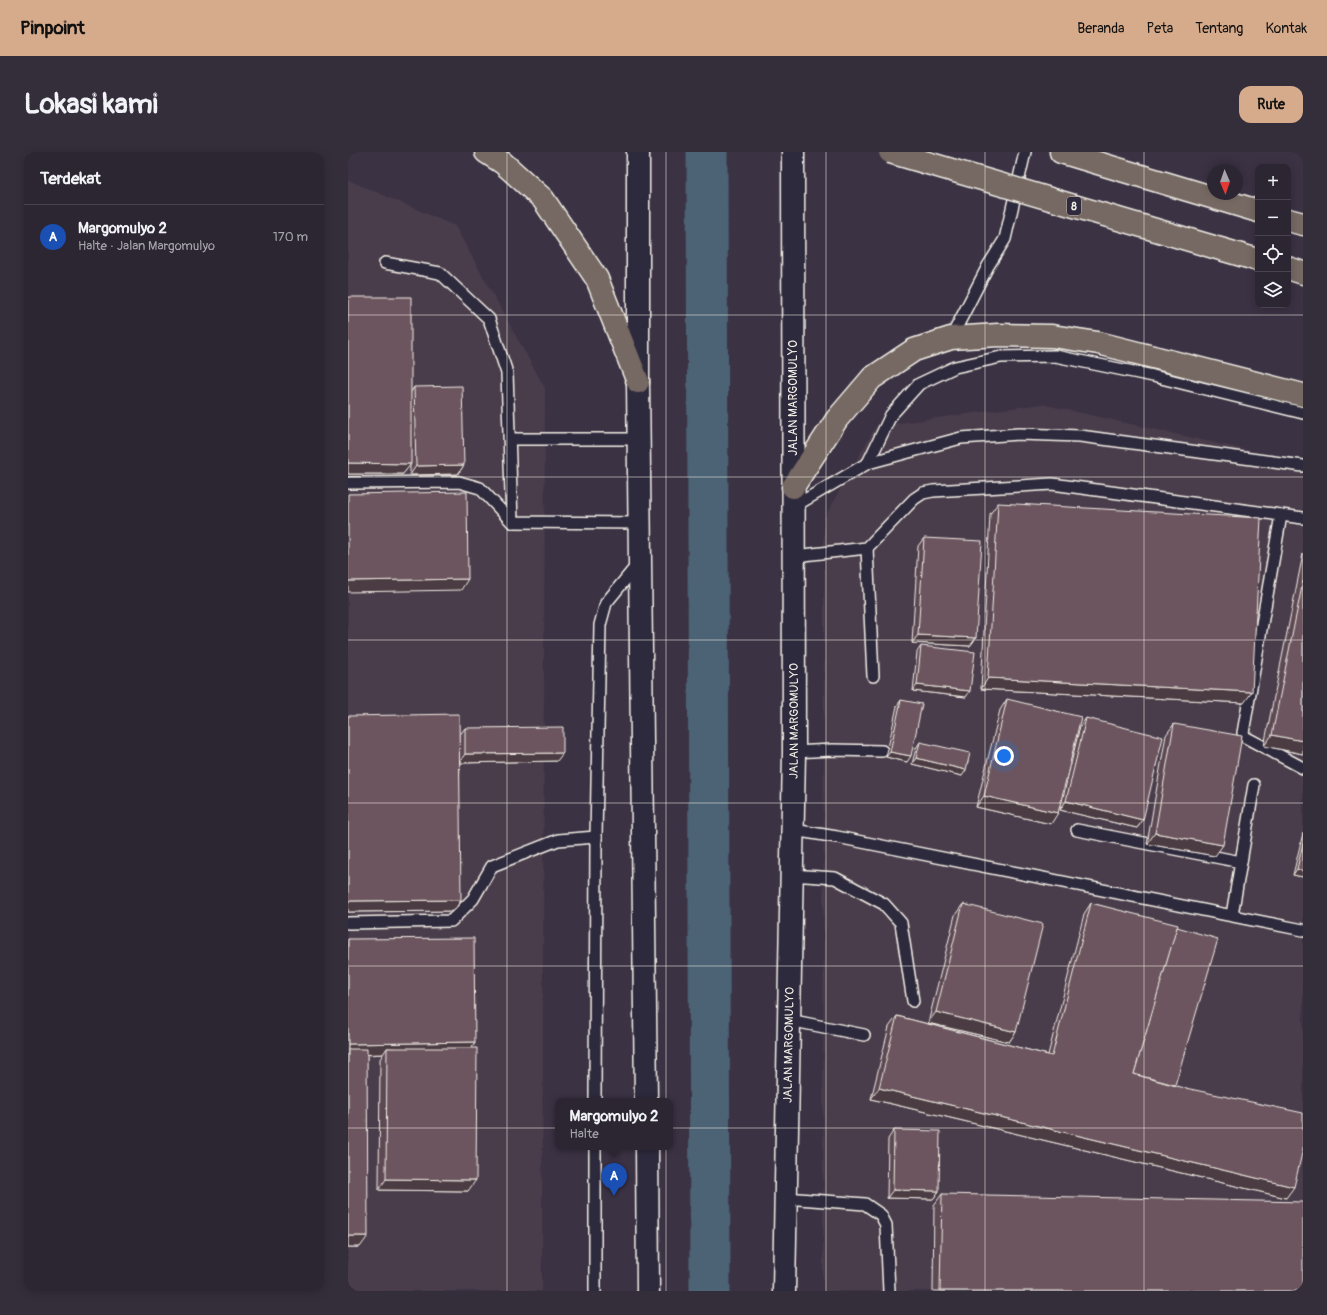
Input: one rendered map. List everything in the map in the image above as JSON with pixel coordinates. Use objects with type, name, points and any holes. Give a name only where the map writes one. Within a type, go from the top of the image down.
[{"type":"highway","points":[[486,152],[503,163],[543,199],[597,279],[638,382]]},
{"type":"highway","name":"8","points":[[890,152],[1255,259]]},
{"type":"highway","points":[[1061,152],[1255,210]]},
{"type":"highway","points":[[1291,221],[1303,224]]},
{"type":"highway","points":[[1291,269],[1303,273]]},
{"type":"highway","points":[[793,497],[837,419],[872,378],[914,350],[951,338],[998,335],[1052,336],[1098,343],[1303,395]]},
{"type":"main road","points":[[638,152],[638,382],[640,439],[646,1098]]},
{"type":"main road","name":"JALAN MARGOMULYO","points":[[784,1291],[794,752],[793,152]]},
{"type":"main road","points":[[647,1150],[648,1291]]},
{"type":"lane","points":[[951,338],[988,266],[1004,239],[1025,152]]},
{"type":"lane","points":[[385,263],[440,273],[489,319],[507,372],[512,522]]},
{"type":"lane","points":[[868,463],[891,415],[919,384],[955,367],[1002,357],[1055,356],[1153,376],[1303,414]]},
{"type":"lane","points":[[793,497],[868,463],[961,438],[1019,434],[1080,436],[1303,466]]},
{"type":"lane","points":[[510,439],[640,439]]},
{"type":"lane","points":[[348,483],[459,482],[480,488],[512,522],[640,523]]},
{"type":"lane","points":[[794,556],[867,548],[914,499],[923,493],[933,491],[1052,484],[1303,518]]},
{"type":"lane","points":[[1281,515],[1244,733],[1245,737],[1303,768]]},
{"type":"lane","points":[[867,548],[872,676]]},
{"type":"lane","points":[[595,1098],[596,837],[600,624],[606,603],[641,561]]},
{"type":"lane","points":[[794,752],[832,750],[882,751]]},
{"type":"lane","points":[[1232,915],[1254,785]]},
{"type":"lane","points":[[793,830],[837,837],[1303,930]]},
{"type":"lane","points":[[1077,830],[1241,862]]},
{"type":"lane","points":[[348,923],[451,920],[473,899],[492,866],[558,840],[596,837]]},
{"type":"lane","points":[[792,875],[835,878],[884,904],[901,923],[913,1001]]},
{"type":"lane","points":[[789,1020],[864,1035]]},
{"type":"lane","points":[[595,1150],[595,1291]]},
{"type":"lane","points":[[785,1198],[865,1204],[881,1215],[886,1225],[889,1291]]},
{"type":"shaded area","points":[[348,180],[455,226],[545,388],[542,1291],[348,1291]]},
{"type":"shaded area","points":[[1042,404],[1303,463],[1303,1291],[823,1291],[824,518],[876,426]]},
{"type":"building","points":[[348,297],[411,297],[411,464],[348,463]]},
{"type":"building","points":[[462,386],[464,465],[416,466],[414,387]]},
{"type":"building","points":[[467,492],[468,579],[348,581],[348,494]]},
{"type":"building","points":[[998,503],[1261,518],[1252,692],[988,678]]},
{"type":"building","points":[[924,538],[982,541],[976,638],[918,635]]},
{"type":"building","points":[[1303,581],[1303,741],[1272,735]]},
{"type":"building","points":[[921,646],[975,652],[970,691],[917,685]]},
{"type":"building","points":[[1007,699],[1081,717],[1058,813],[984,796]]},
{"type":"building","points":[[901,700],[922,704],[911,756],[890,752]]},
{"type":"building","points":[[459,714],[461,900],[348,901],[348,716]]},
{"type":"building","points":[[1086,718],[1163,737],[1143,820],[1066,801]]},
{"type":"building","points":[[1174,724],[1242,736],[1223,845],[1155,833]]},
{"type":"building","points":[[563,727],[563,753],[465,754],[465,728]]},
{"type":"building","points":[[920,742],[970,753],[966,770],[916,758]]},
{"type":"building","points":[[1303,843],[1303,871],[1297,869]]},
{"type":"building","points":[[1091,903],[1178,925],[1134,1074],[1176,1086],[1303,1113],[1303,1149],[1294,1187],[879,1088],[897,1016],[1052,1056]]},
{"type":"building","points":[[963,904],[1043,924],[1016,1032],[936,1012]]},
{"type":"building","points":[[1177,927],[1218,939],[1175,1085],[1134,1074]]},
{"type":"building","points":[[474,938],[475,1042],[348,1044],[348,939]]},
{"type":"building","points":[[387,1048],[477,1048],[476,1180],[386,1179]]},
{"type":"building","points":[[348,1049],[367,1049],[368,1236],[348,1236]]},
{"type":"building","points":[[894,1130],[940,1131],[939,1191],[893,1190]]},
{"type":"building","points":[[942,1194],[1303,1202],[1303,1291],[940,1291]]},
{"type":"waterway","points":[[707,152],[710,1291]]},
{"type":"place","name":"Margomulyo 2","points":[[614,1196]]}]
